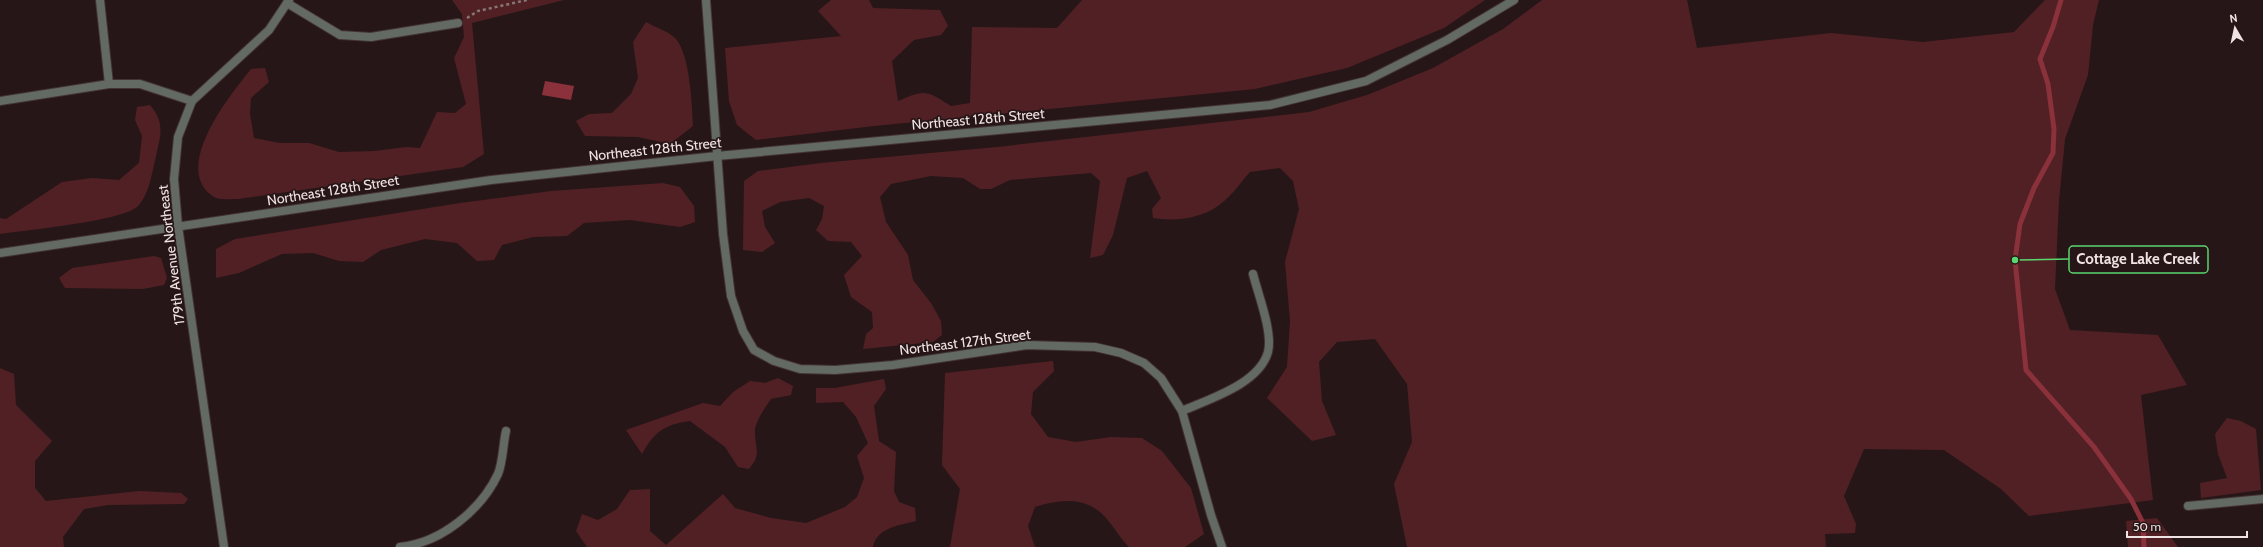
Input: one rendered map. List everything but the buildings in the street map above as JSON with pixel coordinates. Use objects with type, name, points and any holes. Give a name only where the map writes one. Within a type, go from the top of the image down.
[{"type":"street","points":[[100,0],[109,84]]},
{"type":"street","name":"Northeast 127th Street","points":[[706,0],[723,234],[731,296],[743,331],[754,350],[774,361],[800,369],[835,370],[893,365],[1026,345],[1095,347],[1121,353],[1144,363],[1161,378],[1182,411],[1211,515],[1222,547]]},
{"type":"street","name":"Northeast 128th Street","points":[[0,253],[491,180],[717,156],[1270,105],[1316,95],[1366,81],[1447,40],[1514,0]]},
{"type":"street","points":[[288,2],[340,35],[371,37],[458,23]]},
{"type":"street","name":"179th Avenue Northeast","points":[[224,547],[178,226],[174,179],[178,137],[192,101],[269,30],[288,2]]},
{"type":"street","points":[[0,101],[109,84],[140,84],[192,101]]},
{"type":"street","points":[[1182,411],[1238,386],[1259,369],[1268,352],[1267,330],[1253,274]]},
{"type":"street","points":[[400,547],[429,539],[458,522],[485,497],[499,472],[506,431]]},
{"type":"street","points":[[2188,506],[2263,500]]},
{"type":"path","points":[[458,23],[478,11],[527,0]]},
{"type":"shaded area","points":[[452,0],[564,0],[472,23],[484,154],[463,167],[238,199],[216,198],[202,185],[198,169],[201,151],[208,132],[230,96],[251,69],[265,68],[269,82],[251,98],[250,114],[254,138],[280,143],[309,143],[339,152],[374,151],[406,147],[420,148],[437,112],[455,113],[466,104],[454,58],[464,37],[462,14]]},
{"type":"shaded area","points":[[831,0],[869,0],[873,8],[940,10],[948,26],[941,35],[914,40],[892,61],[898,101],[914,94],[925,93],[936,97],[951,106],[970,103],[972,27],[1057,28],[1082,0],[1485,0],[1444,28],[1347,68],[1255,89],[874,126],[756,140],[737,125],[729,101],[725,48],[841,36],[818,11]]},
{"type":"shaded area","points":[[1542,0],[1687,0],[1697,48],[1831,33],[1923,42],[2014,32],[2045,0],[2099,0],[2093,25],[2088,75],[2065,139],[2059,201],[2055,289],[2070,330],[2158,335],[2187,385],[2141,395],[2153,500],[2029,516],[2001,489],[1944,450],[1864,449],[1844,496],[1856,524],[1855,533],[1825,534],[1826,547],[1407,547],[1394,484],[1412,442],[1407,384],[1375,339],[1337,342],[1319,362],[1322,401],[1336,435],[1312,441],[1267,398],[1287,367],[1290,321],[1285,262],[1299,209],[1293,181],[1280,168],[1250,172],[1230,195],[1216,207],[1208,212],[1190,218],[1181,219],[1153,218],[1152,209],[1161,198],[1147,171],[1127,178],[1113,235],[1103,255],[1090,258],[1100,181],[1091,173],[1010,180],[991,189],[980,189],[963,178],[931,176],[891,184],[880,197],[886,222],[908,255],[913,280],[931,303],[941,321],[942,335],[933,342],[863,349],[866,334],[873,328],[872,312],[851,297],[844,275],[862,256],[851,242],[828,241],[816,230],[822,219],[824,206],[809,198],[780,202],[762,211],[765,227],[775,243],[762,252],[743,250],[744,181],[758,171],[821,163],[997,147],[1309,112],[1367,95],[1433,68],[1503,29]]},
{"type":"shaded area","points":[[646,22],[666,31],[673,36],[681,47],[689,81],[693,126],[670,144],[638,137],[585,136],[576,121],[589,114],[612,113],[631,94],[638,78],[633,42]]},
{"type":"shaded area","points":[[545,81],[574,86],[571,100],[542,95]]},
{"type":"shaded area","points":[[150,105],[155,111],[160,124],[160,135],[150,182],[146,194],[139,205],[131,211],[116,216],[74,224],[0,234],[0,218],[6,219],[62,182],[92,178],[119,180],[139,163],[142,136],[135,120],[137,107]]},
{"type":"shaded area","points":[[663,183],[680,187],[694,206],[695,222],[680,227],[630,220],[584,223],[567,236],[533,237],[502,245],[494,260],[477,261],[457,243],[425,239],[381,250],[363,262],[339,261],[313,253],[282,254],[239,273],[216,278],[216,249],[235,239],[460,203],[551,191]]},
{"type":"shaded area","points":[[154,256],[161,258],[167,278],[164,285],[143,289],[65,288],[59,278],[72,268]]},
{"type":"shaded area","points":[[1053,361],[1054,371],[1033,392],[1031,414],[1048,437],[1076,442],[1111,437],[1142,438],[1162,451],[1191,488],[1204,534],[1185,547],[1129,547],[1099,511],[1082,503],[1063,501],[1035,507],[1028,526],[1035,547],[950,547],[960,489],[942,465],[945,373]]},
{"type":"shaded area","points":[[0,368],[14,374],[16,405],[52,441],[35,461],[35,488],[46,501],[139,491],[181,493],[188,499],[184,504],[108,505],[84,509],[63,537],[64,547],[0,547]]},
{"type":"shaded area","points":[[778,378],[793,386],[791,395],[771,399],[761,414],[755,430],[757,450],[756,459],[749,469],[738,467],[725,447],[690,421],[673,425],[661,430],[651,440],[642,454],[626,430],[703,403],[720,406],[733,392],[750,381],[765,383]]},
{"type":"shaded area","points":[[884,379],[886,389],[874,406],[879,441],[896,452],[894,491],[899,502],[915,508],[916,521],[884,531],[875,540],[873,547],[587,547],[576,531],[582,514],[598,520],[617,509],[630,490],[650,489],[650,531],[666,545],[723,494],[735,508],[771,518],[806,523],[845,507],[857,497],[864,478],[857,456],[868,443],[856,417],[843,402],[816,403],[816,388],[835,388]]},
{"type":"shaded area","points":[[2227,418],[2241,421],[2256,429],[2261,490],[2201,498],[2200,483],[2227,478],[2218,454],[2215,434]]},
{"type":"shaded area","points":[[2157,518],[2178,547],[2128,547],[2126,521]]},
{"type":"waterway","points":[[2061,0],[2053,27],[2040,59],[2048,84],[2054,129],[2053,153],[2034,188],[2020,224],[2015,260],[2026,370],[2094,447],[2131,499],[2143,523],[2144,547]]},
{"type":"place","name":"Cottage Lake Creek","points":[[2015,260]]}]
